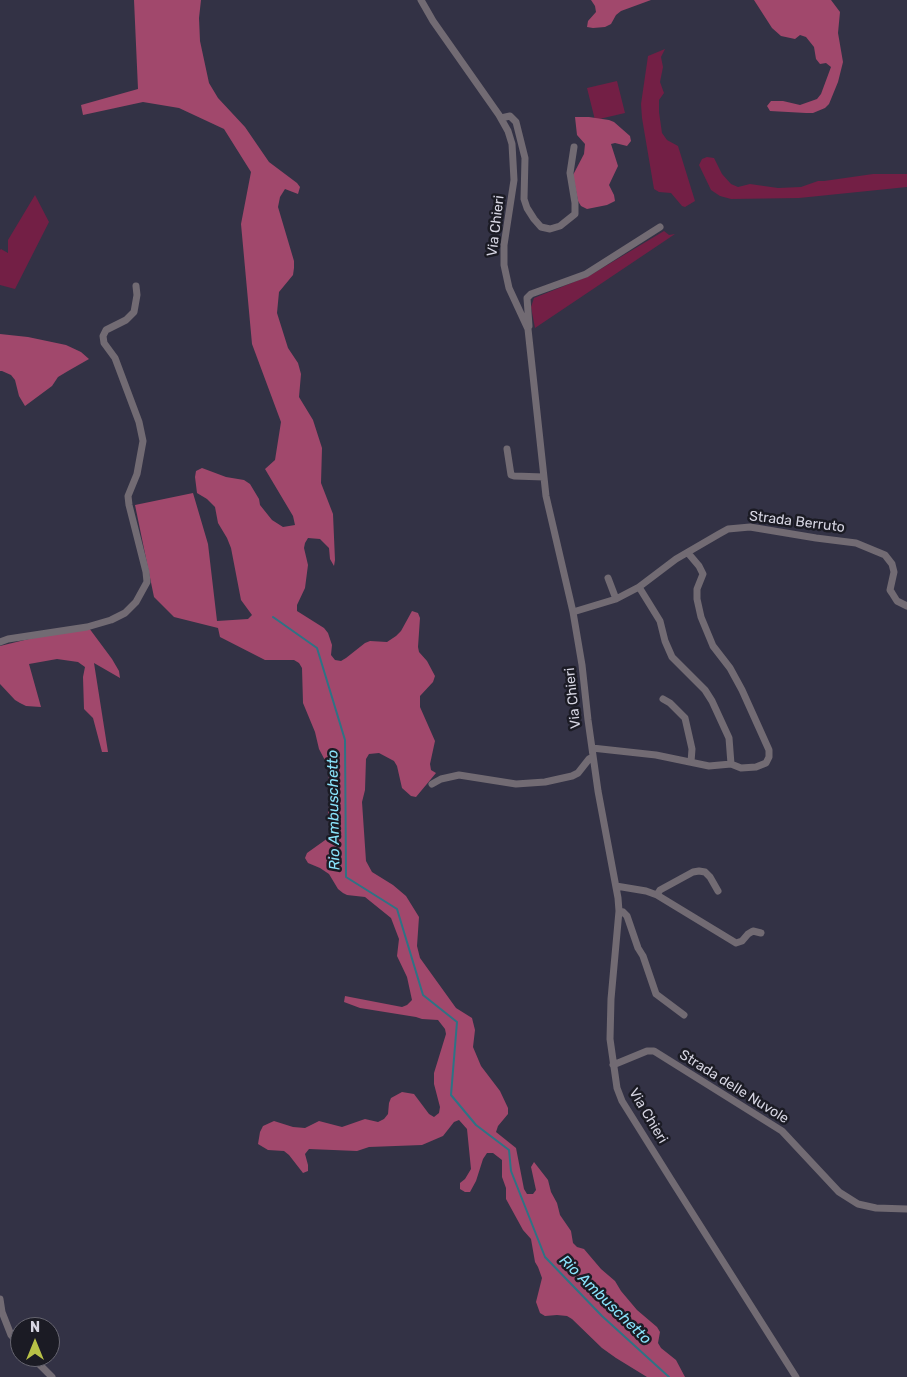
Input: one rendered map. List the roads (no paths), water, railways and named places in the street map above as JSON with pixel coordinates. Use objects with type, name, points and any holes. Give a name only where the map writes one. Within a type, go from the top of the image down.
[{"type":"street","name":"Via Chieri","points":[[421,0],[433,21],[501,118],[510,139],[514,162],[512,198],[504,245],[504,266],[509,288],[528,329],[546,496],[572,612],[584,679],[593,756],[619,911],[611,999],[610,1039],[617,1088],[622,1101],[724,1266],[796,1377]]},
{"type":"street","points":[[501,118],[510,116],[516,122],[525,158],[524,199],[534,219],[541,227],[550,229],[560,226],[575,214],[570,173],[574,147]]},
{"type":"street","points":[[528,329],[530,324],[527,298],[530,294],[586,274],[660,227]]},
{"type":"street","points":[[0,642],[8,639],[87,627],[111,620],[125,613],[136,602],[147,582],[128,496],[138,474],[143,441],[139,422],[115,358],[104,343],[103,336],[106,330],[126,320],[134,312],[138,295],[136,286]]},
{"type":"street","points":[[506,450],[511,475],[544,477]]},
{"type":"street","name":"Strada Berruto","points":[[572,612],[616,599],[639,587],[676,560],[728,529],[744,527],[856,542],[884,555],[892,564],[894,572],[890,590],[897,601],[907,606]]},
{"type":"street","points":[[592,748],[656,755],[709,766],[731,764],[741,768],[756,767],[766,763],[769,757],[769,750],[742,690],[710,640],[701,617],[697,599],[697,589],[703,574],[700,566],[688,553]]},
{"type":"street","points":[[608,578],[616,599]]},
{"type":"street","points":[[639,587],[660,621],[672,657],[705,690],[712,702],[729,738],[731,764]]},
{"type":"street","points":[[663,700],[670,703],[685,718],[692,749],[691,762]]},
{"type":"street","points":[[432,784],[441,779],[459,776],[516,784],[545,782],[578,773],[593,756]]},
{"type":"street","points":[[657,895],[660,890],[693,872],[699,871],[705,872],[710,877],[718,891]]},
{"type":"street","points":[[616,886],[646,891],[657,895],[733,942],[739,943],[754,931],[761,933]]},
{"type":"street","points":[[619,911],[623,912],[626,916],[643,956],[656,994],[684,1015]]},
{"type":"street","name":"Strada delle Nuvole","points":[[613,1065],[647,1051],[654,1051],[782,1131],[839,1192],[858,1204],[876,1208],[907,1209]]},
{"type":"street","points":[[0,1299],[2,1312],[10,1332]]},
{"type":"street","points":[[42,1367],[52,1377]]},
{"type":"waterway","name":"Rio Ambuschetto","points":[[273,617],[317,648],[345,740],[346,877],[397,909],[423,995],[457,1022],[451,1095],[476,1125],[509,1150],[511,1171],[545,1257],[602,1316],[669,1377]]}]
